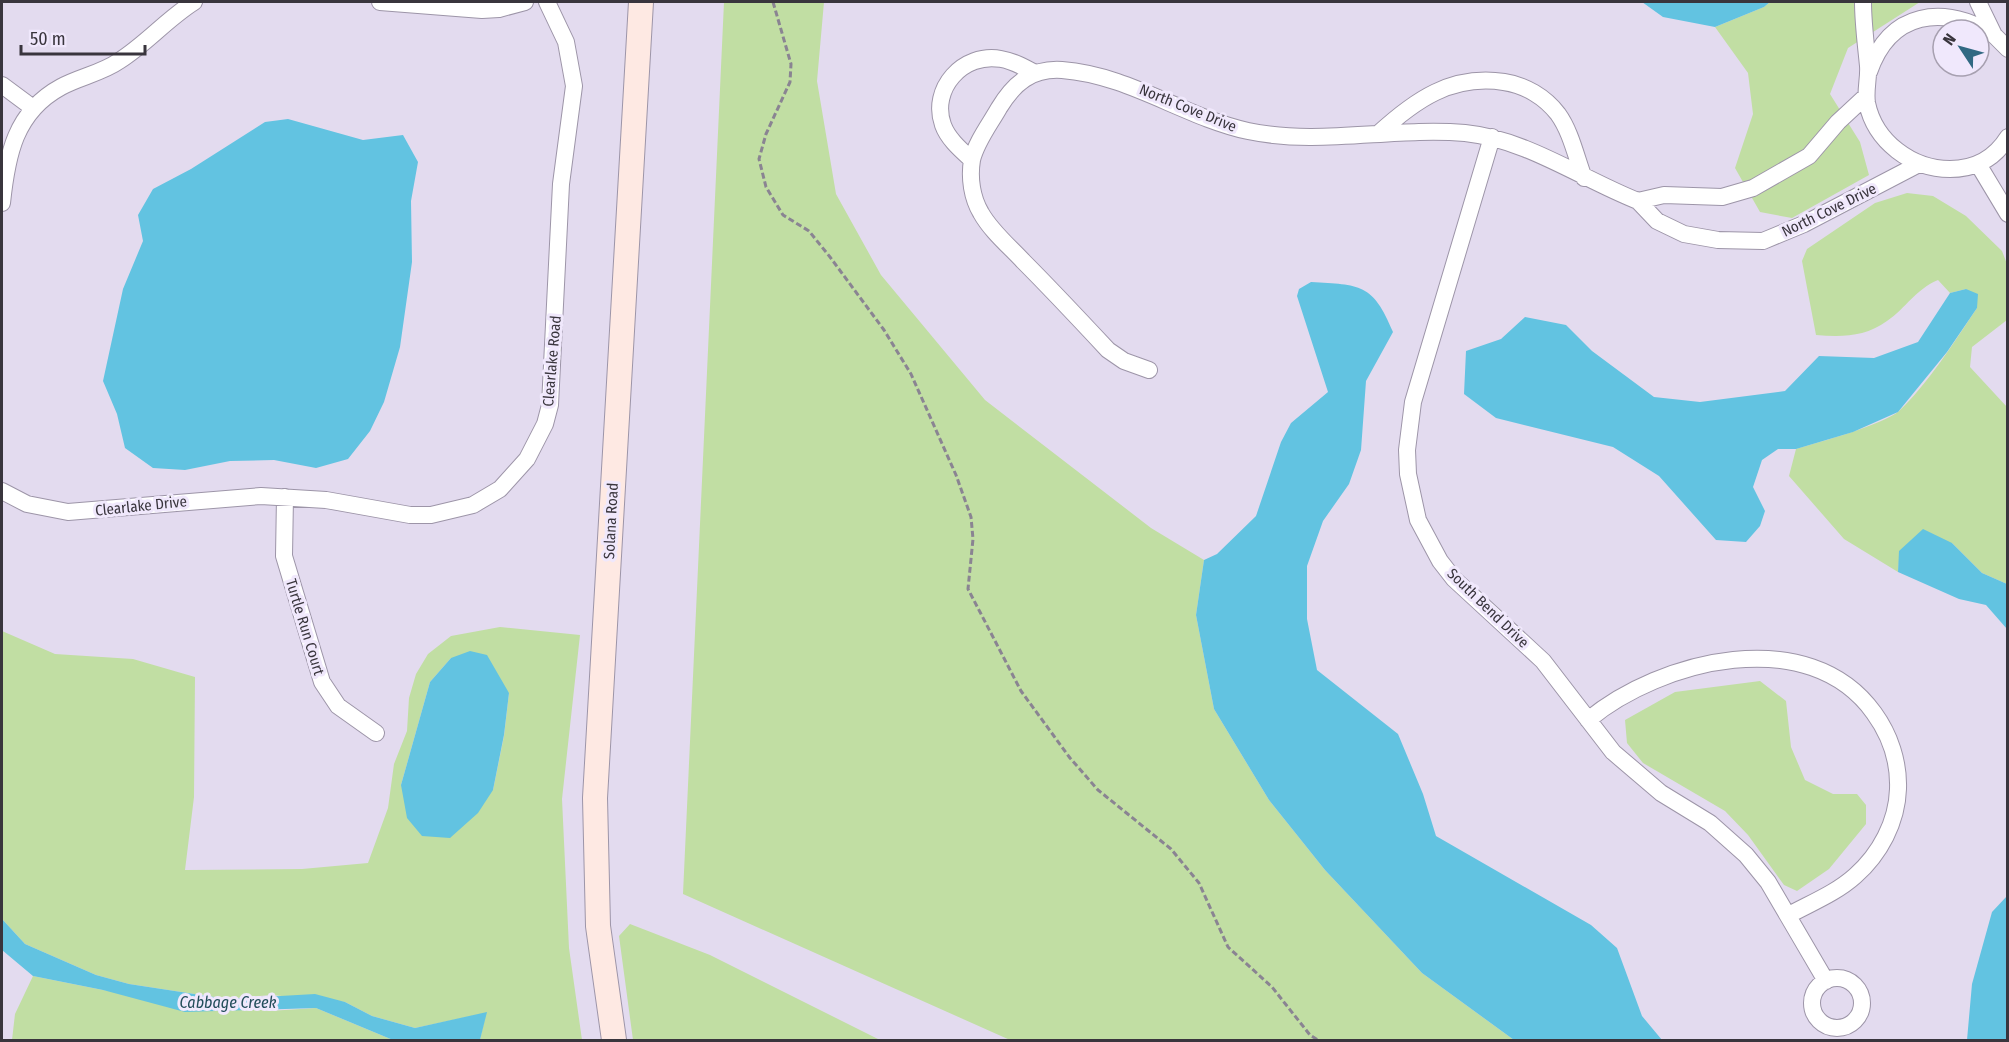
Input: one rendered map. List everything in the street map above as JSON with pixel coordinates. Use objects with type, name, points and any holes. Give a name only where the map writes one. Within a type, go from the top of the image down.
[{"type":"street","points":[[2,203],[7,160],[13,139],[33,108],[62,86],[116,63],[138,49],[178,12],[194,2]]},
{"type":"street","points":[[380,2],[499,9],[525,2]]},
{"type":"street","name":"Clearlake Road","points":[[285,496],[326,500],[410,515],[452,512],[482,500],[500,489],[527,459],[537,442],[550,405],[561,184],[574,86],[566,42],[547,2]]},
{"type":"street","name":"Solana Road","points":[[614,1041],[598,926],[595,798],[641,2]]},
{"type":"street","points":[[1863,2],[1868,73],[1866,96],[1872,117],[1894,148],[1919,164],[1949,169],[1978,164],[1997,151],[2007,137]]},
{"type":"street","points":[[1978,2],[1994,35],[2007,49]]},
{"type":"street","points":[[1868,73],[1880,47],[1895,31],[1922,17],[1967,21],[1994,35]]},
{"type":"street","name":"North Cove Drive","points":[[972,160],[957,146],[944,128],[940,111],[941,96],[947,82],[957,70],[984,58],[999,58],[1035,73],[1063,70],[1099,76],[1134,86],[1217,122],[1250,131],[1284,136],[1448,133],[1492,137],[1514,144],[1638,201],[1657,221],[1684,234],[1718,240],[1763,241],[1804,224],[1919,164]]},
{"type":"street","points":[[1035,73],[1024,78],[1008,93],[977,146],[972,160],[974,197],[990,226],[1108,350],[1124,361],[1149,370]]},
{"type":"street","points":[[1378,134],[1414,104],[1454,83],[1491,80],[1514,83],[1537,94],[1558,115],[1566,128],[1584,178]]},
{"type":"street","points":[[2,86],[33,108]]},
{"type":"street","points":[[1638,201],[1664,195],[1722,197],[1753,189],[1809,156],[1838,122],[1866,96]]},
{"type":"street","name":"South Bend Drive","points":[[1492,137],[1413,402],[1407,450],[1412,498],[1428,542],[1447,570],[1543,661],[1613,752],[1634,773],[1661,793],[1710,823],[1746,855],[1768,882],[1789,915],[1826,981]]},
{"type":"street","points":[[1978,164],[2007,214]]},
{"type":"street","name":"Clearlake Drive","points":[[2,491],[27,504],[68,512],[229,497],[285,496]]},
{"type":"street","name":"Turtle Run Court","points":[[285,496],[282,530],[284,556],[322,682],[338,706],[376,733]]},
{"type":"street","points":[[1588,720],[1609,703],[1632,689],[1666,674],[1723,661],[1758,659],[1800,664],[1838,680],[1862,698],[1882,724],[1897,764],[1898,798],[1892,822],[1873,856],[1855,876],[1789,915]]},
{"type":"path","points":[[773,2],[791,64],[790,82],[766,134],[759,159],[766,187],[783,215],[809,231],[830,257],[884,330],[912,374],[956,475],[971,517],[973,539],[968,589],[1021,691],[1070,758],[1098,790],[1171,849],[1199,883],[1228,947],[1272,987],[1318,1041]]},
{"type":"green space","points":[[724,2],[824,2],[817,81],[836,194],[881,275],[985,400],[1151,528],[1204,560],[1196,615],[1214,709],[1269,800],[1325,870],[1422,973],[1514,1040],[1010,1040],[683,894]]},
{"type":"green space","points":[[1770,2],[1920,2],[1848,48],[1830,94],[1860,142],[1869,175],[1792,218],[1760,212],[1735,168],[1753,114],[1748,73],[1715,27],[1764,7]]},
{"type":"green space","points":[[1907,193],[1933,196],[1966,216],[2002,251],[2007,264],[2007,320],[1972,347],[1970,367],[2007,407],[2007,584],[1982,573],[1952,543],[1900,551],[1898,572],[1844,539],[1789,476],[1796,449],[1879,422],[1899,411],[1930,376],[1977,308],[1966,289],[1950,293],[1938,280],[1923,288],[1879,326],[1862,333],[1844,336],[1816,335],[1802,261],[1807,249],[1875,203]]},
{"type":"green space","points":[[500,627],[580,635],[562,799],[569,948],[582,1040],[480,1040],[486,1013],[415,1028],[372,1016],[345,1002],[271,995],[227,999],[129,984],[96,975],[25,944],[2,919],[2,631],[55,654],[133,659],[195,677],[194,797],[185,870],[302,869],[368,863],[388,808],[394,764],[407,731],[409,698],[416,674],[428,654],[451,636]],"holes":[[[451,658],[509,693],[504,736],[493,790],[401,785],[430,682]]]},
{"type":"green space","points":[[1760,681],[1786,701],[1791,747],[1805,780],[1833,794],[1857,794],[1866,805],[1866,824],[1829,869],[1797,891],[1784,885],[1748,835],[1725,811],[1643,763],[1627,743],[1625,720],[1675,692]]},
{"type":"green space","points":[[630,924],[710,955],[880,1040],[633,1040],[619,936]]},
{"type":"green space","points":[[33,976],[103,990],[269,1011],[316,1008],[393,1040],[12,1040],[15,1014]]},
{"type":"water","points":[[1642,2],[1770,2],[1764,7],[1715,27],[1663,17]]},
{"type":"water","points":[[288,119],[363,140],[403,135],[418,162],[411,201],[412,262],[400,347],[384,402],[370,431],[348,459],[316,468],[274,460],[230,461],[185,470],[153,468],[125,448],[117,414],[103,381],[123,289],[143,241],[138,215],[153,189],[191,169],[265,122]]},
{"type":"water","points":[[1311,282],[1342,284],[1363,290],[1379,304],[1393,332],[1366,381],[1361,450],[1349,484],[1323,521],[1307,566],[1307,619],[1317,670],[1398,734],[1423,794],[1436,836],[1591,925],[1617,948],[1642,1016],[1662,1040],[1514,1040],[1422,973],[1325,870],[1269,800],[1214,709],[1196,615],[1204,560],[1217,554],[1256,516],[1281,442],[1291,423],[1328,392],[1297,296],[1299,289]]},
{"type":"water","points":[[1966,289],[1978,294],[1977,308],[1947,352],[1898,412],[1853,432],[1796,449],[1778,449],[1762,460],[1753,487],[1765,511],[1760,526],[1746,542],[1716,540],[1659,476],[1613,447],[1496,418],[1464,394],[1466,351],[1501,339],[1525,317],[1566,325],[1592,351],[1654,397],[1700,402],[1785,391],[1819,356],[1874,358],[1918,342],[1950,293]]},
{"type":"water","points":[[1923,529],[1952,543],[1982,573],[2007,584],[2007,629],[1986,605],[1959,599],[1898,572],[1899,551]]},
{"type":"water","points":[[470,651],[487,655],[509,693],[504,735],[493,790],[478,813],[450,838],[422,836],[407,818],[401,785],[430,682],[451,658]]},
{"type":"water","points":[[2007,896],[2007,1040],[1967,1040],[1972,984],[1992,912]]},
{"type":"water","name":"Cabbage Creek","points":[[2,919],[25,944],[96,975],[129,984],[227,999],[315,994],[345,1002],[372,1016],[415,1028],[487,1012],[480,1040],[393,1040],[316,1008],[185,1012],[103,990],[33,976],[2,950]]}]
